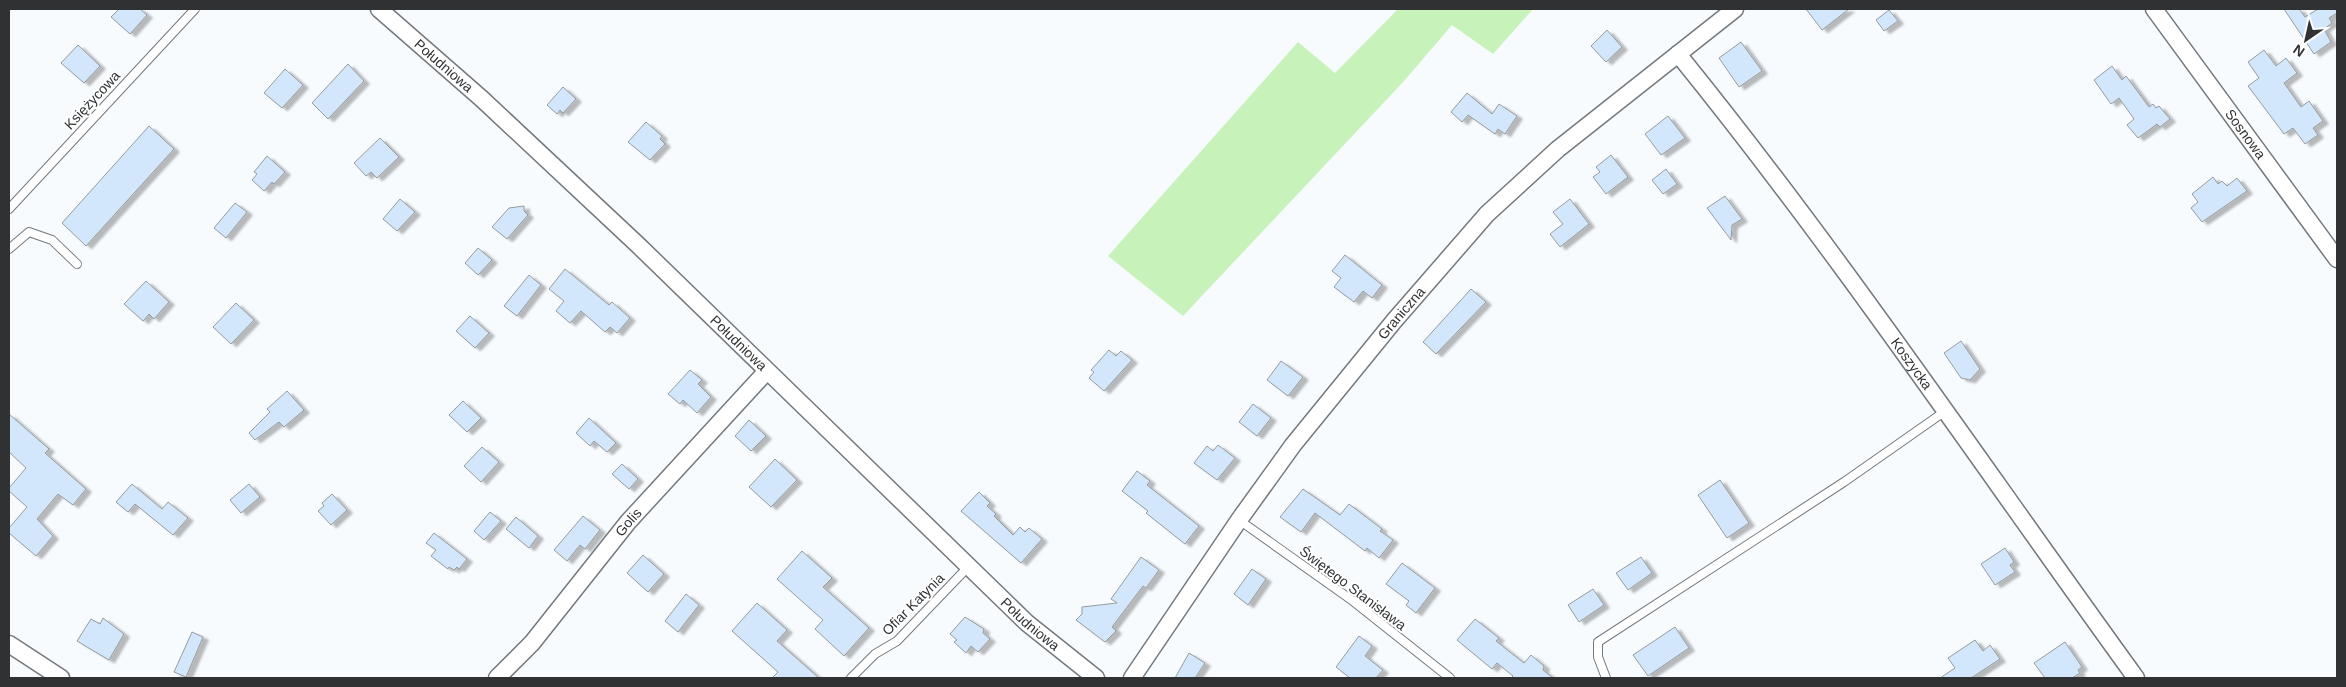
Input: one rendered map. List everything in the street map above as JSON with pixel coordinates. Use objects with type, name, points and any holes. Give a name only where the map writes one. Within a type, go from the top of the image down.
[{"type":"street","name":"Południowa","points":[[379,9],[482,99],[632,239],[766,372],[1028,624],[1096,678]]},
{"type":"street","name":"Graniczna","points":[[1132,678],[1239,520],[1312,422],[1394,321],[1487,214],[1558,149],[1735,9]]},
{"type":"street","name":"Sosnowa","points":[[2154,9],[2337,259]]},
{"type":"street","name":"Koszycka","points":[[1678,54],[1749,142],[2136,678]]},
{"type":"street","name":"Golis","points":[[497,678],[532,643],[628,522],[766,372]]},
{"type":"street","points":[[9,644],[60,678]]},
{"type":"lane","name":"Księżycowa","points":[[9,209],[195,9]]},
{"type":"lane","points":[[9,249],[29,232],[52,240],[77,264]]},
{"type":"lane","points":[[1606,678],[1598,657],[1598,642],[1844,482],[1944,412]]},
{"type":"lane","name":"Świętego Stanisława","points":[[1239,520],[1353,601],[1450,678]]},
{"type":"lane","name":"Ofiar Katynia","points":[[851,678],[875,654],[898,640],[968,566]]},
{"type":"green space","points":[[1398,9],[1533,9],[1493,54],[1452,25],[1404,81],[1183,316],[1108,256],[1298,42],[1335,73]]},
{"type":"building","points":[[119,9],[140,9],[147,15],[130,34],[111,17]]},
{"type":"building","points":[[1806,9],[1849,9],[1822,30]]},
{"type":"building","points":[[2284,9],[2299,9],[2305,17],[2318,9],[2337,9],[2337,13],[2329,18],[2332,23],[2324,29],[2331,42],[2314,54]]},
{"type":"building","points":[[1889,10],[1898,21],[1884,31],[1876,20]]},
{"type":"building","points":[[1607,30],[1622,47],[1606,62],[1591,46]]},
{"type":"building","points":[[1741,42],[1762,71],[1739,87],[1719,58]]},
{"type":"building","points":[[78,45],[100,66],[84,83],[61,63]]},
{"type":"building","points":[[2264,50],[2276,66],[2286,58],[2297,73],[2284,83],[2301,107],[2309,101],[2323,121],[2313,128],[2318,135],[2305,144],[2293,128],[2284,134],[2248,86],[2259,78],[2248,62]]},
{"type":"building","points":[[348,64],[364,81],[328,119],[312,103]]},
{"type":"building","points":[[2112,66],[2122,80],[2126,76],[2149,107],[2153,104],[2156,108],[2159,106],[2170,119],[2160,127],[2157,124],[2138,138],[2127,125],[2134,119],[2119,98],[2111,104],[2094,80]]},
{"type":"building","points":[[285,69],[303,85],[282,108],[264,93]]},
{"type":"building","points":[[563,87],[576,99],[563,113],[560,110],[557,114],[547,105]]},
{"type":"building","points":[[1467,93],[1492,114],[1499,104],[1517,116],[1505,134],[1498,129],[1495,134],[1468,115],[1462,122],[1451,112]]},
{"type":"building","points":[[1668,116],[1685,138],[1661,155],[1645,134]]},
{"type":"building","points":[[646,122],[662,136],[660,139],[665,144],[650,160],[628,142]]},
{"type":"building","points":[[149,126],[174,149],[86,246],[62,223]]},
{"type":"building","points":[[380,138],[399,157],[377,178],[371,172],[366,176],[354,163]]},
{"type":"building","points":[[1611,155],[1628,177],[1606,194],[1593,177],[1600,172],[1596,167]]},
{"type":"building","points":[[267,156],[285,172],[274,184],[272,182],[264,191],[252,180],[257,174],[254,172]]},
{"type":"building","points":[[1666,169],[1677,184],[1663,194],[1652,180]]},
{"type":"building","points":[[2213,177],[2218,184],[2222,181],[2227,186],[2237,178],[2247,191],[2202,222],[2191,208],[2198,202],[2192,194]]},
{"type":"building","points":[[1725,196],[1742,219],[1732,225],[1731,240],[1707,208]]},
{"type":"building","points":[[400,199],[415,212],[397,231],[383,219]]},
{"type":"building","points":[[1570,199],[1589,224],[1560,247],[1550,234],[1563,224],[1553,212]]},
{"type":"building","points":[[235,203],[247,212],[226,238],[214,228]]},
{"type":"building","points":[[524,206],[524,211],[528,215],[507,239],[492,227],[509,208]]},
{"type":"building","points":[[478,248],[492,260],[478,275],[465,263]]},
{"type":"building","points":[[1345,255],[1382,285],[1372,298],[1363,291],[1354,302],[1334,287],[1341,278],[1332,271]]},
{"type":"building","points":[[565,269],[609,305],[612,302],[630,318],[617,333],[610,327],[605,332],[581,311],[570,323],[556,311],[564,301],[549,289]]},
{"type":"building","points":[[529,275],[541,285],[517,316],[504,306]]},
{"type":"building","points":[[146,281],[169,302],[154,319],[149,314],[143,321],[124,304]]},
{"type":"building","points":[[1471,289],[1486,302],[1436,354],[1423,342]]},
{"type":"building","points":[[236,303],[254,320],[231,344],[213,327]]},
{"type":"building","points":[[470,316],[489,333],[475,348],[456,331]]},
{"type":"building","points":[[1961,341],[1980,369],[1970,380],[1961,378],[1944,353]]},
{"type":"building","points":[[1109,350],[1116,356],[1121,351],[1132,360],[1104,391],[1089,378],[1094,372],[1091,370]]},
{"type":"building","points":[[1281,361],[1303,377],[1288,396],[1267,380]]},
{"type":"building","points":[[690,370],[702,380],[698,384],[711,397],[697,413],[683,400],[680,404],[668,394]]},
{"type":"building","points":[[287,391],[304,410],[284,427],[279,422],[255,440],[249,433],[270,412],[267,409]]},
{"type":"building","points":[[463,401],[481,418],[467,432],[449,415]]},
{"type":"building","points":[[1253,404],[1271,418],[1257,436],[1239,422]]},
{"type":"building","points":[[9,414],[49,449],[45,453],[86,489],[73,505],[58,494],[37,519],[53,536],[36,556],[9,533],[9,528],[27,507],[9,491],[9,488],[26,468],[9,452]]},
{"type":"building","points":[[589,418],[616,443],[607,452],[594,441],[590,446],[576,433]]},
{"type":"building","points":[[749,420],[766,436],[751,451],[735,436]]},
{"type":"building","points":[[1218,445],[1235,458],[1217,480],[1194,463],[1207,446],[1213,451]]},
{"type":"building","points":[[482,447],[499,462],[481,482],[464,466]]},
{"type":"building","points":[[775,459],[797,480],[771,507],[749,487]]},
{"type":"building","points":[[622,464],[638,479],[629,489],[612,474]]},
{"type":"building","points":[[1137,471],[1150,481],[1147,485],[1199,526],[1185,544],[1122,491]]},
{"type":"building","points":[[1720,480],[1749,523],[1727,538],[1698,495]]},
{"type":"building","points":[[132,484],[162,509],[168,502],[188,518],[173,535],[135,504],[128,512],[116,502]]},
{"type":"building","points":[[249,484],[260,497],[241,513],[230,500]]},
{"type":"building","points":[[1303,489],[1340,515],[1349,504],[1382,529],[1380,531],[1393,540],[1379,558],[1367,548],[1365,551],[1315,513],[1301,532],[1280,517]]},
{"type":"building","points":[[979,492],[990,503],[987,506],[996,514],[994,516],[1013,535],[1020,527],[1025,532],[1029,528],[1042,539],[1021,563],[961,511]]},
{"type":"building","points":[[332,494],[347,510],[331,525],[318,511],[324,506],[322,503]]},
{"type":"building","points":[[490,512],[501,521],[484,540],[474,531]]},
{"type":"building","points":[[583,516],[600,530],[585,549],[580,545],[567,561],[554,550]]},
{"type":"building","points":[[516,517],[538,536],[529,548],[506,529]]},
{"type":"building","points":[[434,533],[467,559],[459,569],[457,567],[454,570],[449,567],[448,569],[431,556],[436,550],[426,543]]},
{"type":"building","points":[[2005,548],[2014,562],[2010,565],[2015,572],[1995,585],[1981,564]]},
{"type":"building","points":[[802,551],[832,578],[823,587],[869,628],[844,656],[815,629],[823,620],[777,579]]},
{"type":"building","points":[[643,555],[664,574],[648,592],[627,573]]},
{"type":"building","points":[[1141,557],[1159,570],[1146,588],[1143,586],[1112,627],[1116,631],[1105,642],[1076,620],[1082,614],[1082,607],[1117,603],[1111,599]]},
{"type":"building","points":[[1641,557],[1652,573],[1628,590],[1616,573]]},
{"type":"building","points":[[1402,563],[1435,588],[1416,613],[1406,605],[1409,601],[1386,584]]},
{"type":"building","points":[[1252,569],[1266,579],[1248,605],[1234,594]]},
{"type":"building","points":[[1593,589],[1604,605],[1579,622],[1568,605]]},
{"type":"building","points":[[686,594],[699,605],[678,632],[665,621]]},
{"type":"building","points":[[757,603],[787,630],[777,641],[819,678],[772,678],[778,672],[732,631]]},
{"type":"building","points":[[965,617],[984,629],[983,633],[990,639],[978,652],[971,646],[966,653],[954,642],[957,640],[950,634]]},
{"type":"building","points":[[103,618],[124,634],[109,660],[77,641],[91,619],[100,624]]},
{"type":"building","points":[[1475,619],[1499,638],[1496,641],[1524,663],[1531,655],[1544,666],[1543,670],[1553,678],[1511,678],[1513,676],[1497,663],[1492,669],[1457,640]]},
{"type":"building","points":[[1675,627],[1689,648],[1648,676],[1633,655]]},
{"type":"building","points":[[192,632],[203,637],[186,677],[174,672]]},
{"type":"building","points":[[1359,636],[1372,646],[1365,656],[1383,670],[1376,678],[1350,678],[1336,667]]},
{"type":"building","points":[[1975,640],[1983,651],[1990,645],[2000,659],[1971,678],[1940,678],[1955,668],[1948,658]]},
{"type":"building","points":[[2065,642],[2082,667],[2078,670],[2080,673],[2072,678],[2045,678],[2034,663]]},
{"type":"building","points":[[1189,653],[1205,663],[1195,678],[1175,678]]}]
